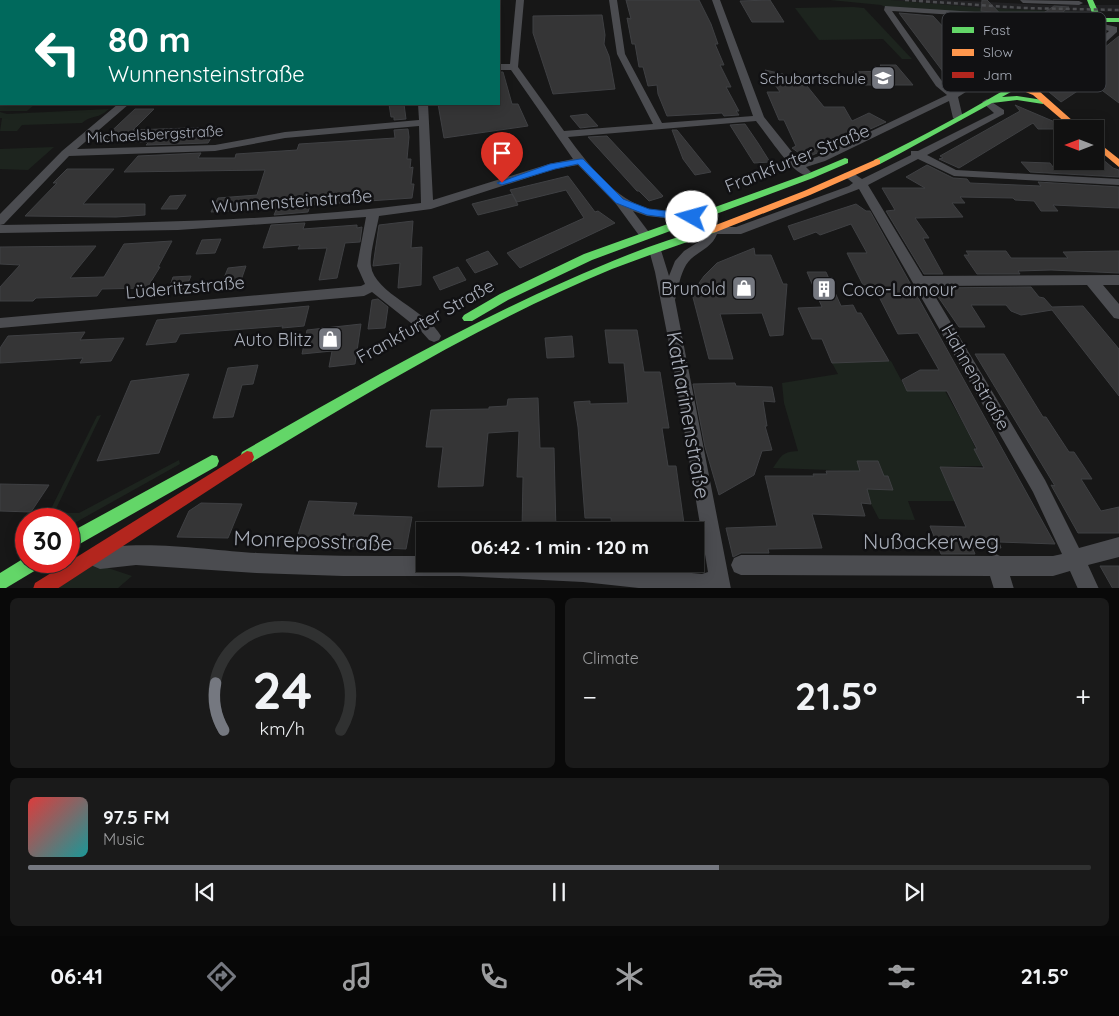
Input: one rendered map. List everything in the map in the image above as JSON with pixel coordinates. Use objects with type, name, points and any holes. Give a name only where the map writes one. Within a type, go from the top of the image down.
[{"type":"main road","points":[[1077,1],[1084,12]]},
{"type":"main road","points":[[1077,1],[1097,12]]},
{"type":"main road","points":[[1106,21],[1119,20]]},
{"type":"main road","name":"Frankfurter Straße","points":[[906,131],[954,100],[971,92]]},
{"type":"main road","name":"Frankfurter Straße","points":[[41,588],[219,473],[448,343],[614,264],[855,180],[905,147],[1005,92]]},
{"type":"main road","points":[[1032,92],[1068,120]]},
{"type":"main road","points":[[988,101],[1017,98],[1040,102],[1054,107]]},
{"type":"main road","points":[[1104,151],[1119,164]]},
{"type":"main road","name":"Frankfurter Straße","points":[[440,333],[548,275],[692,217],[810,176],[859,154]]},
{"type":"main road","points":[[80,536],[224,455]]},
{"type":"main road","points":[[0,582],[15,573]]},
{"type":"street","points":[[520,0],[514,67],[580,161],[620,201],[645,235]]},
{"type":"street","points":[[613,0],[621,54],[659,126]]},
{"type":"street","points":[[716,0],[759,118],[799,166],[810,176]]},
{"type":"street","points":[[1023,1],[1077,1]]},
{"type":"street","points":[[942,87],[888,8],[945,12]]},
{"type":"street","points":[[1106,26],[1114,29],[1114,32],[1106,39]]},
{"type":"street","points":[[500,67],[514,67]]},
{"type":"street","points":[[947,92],[954,100],[958,118]]},
{"type":"street","name":"Frankfurter Straße","points":[[799,166],[830,155],[954,100],[966,92]]},
{"type":"street","name":"Frankfurter Straße","points":[[855,180],[920,156],[1001,112],[988,101]]},
{"type":"street","points":[[0,222],[66,153],[123,105]]},
{"type":"street","points":[[423,105],[427,206]]},
{"type":"street","points":[[561,134],[759,118]]},
{"type":"street","name":"Michaelsbergstraße","points":[[66,153],[215,148],[285,135],[425,122]]},
{"type":"street","points":[[905,147],[954,173],[1119,182]]},
{"type":"street","name":"Wunnensteinstraße","points":[[0,230],[178,226],[373,213],[427,206],[553,166],[580,161]]},
{"type":"street","name":"Hahnenstraße","points":[[855,180],[920,281],[1039,486],[1090,588]]},
{"type":"street","points":[[620,201],[647,212],[692,217]]},
{"type":"street","points":[[373,213],[364,266],[372,285],[426,327],[440,333]]},
{"type":"street","name":"Katharinenstraße","points":[[668,300],[680,264],[689,254],[708,241],[712,230]]},
{"type":"street","name":"Katharinenstraße","points":[[655,250],[668,300],[720,584]]},
{"type":"street","points":[[1091,280],[1119,314]]},
{"type":"street","points":[[920,281],[1119,280]]},
{"type":"street","name":"Lüderitzstraße","points":[[0,323],[364,290],[372,285]]},
{"type":"street","name":"Nußackerweg","points":[[741,565],[996,564],[1053,566],[1119,546]]},
{"type":"street","name":"Monreposstraße","points":[[84,560],[136,555],[256,563],[343,566],[459,566],[574,572],[720,584]]},
{"type":"street","points":[[996,564],[1004,588]]},
{"type":"shaded area","points":[[830,0],[891,0],[985,8],[1080,12],[942,12],[888,8],[881,5]]},
{"type":"shaded area","points":[[891,0],[947,0],[1048,5],[1119,5],[1119,12],[996,9]]},
{"type":"shaded area","points":[[795,8],[864,8],[912,59],[902,59],[883,39],[819,40]]},
{"type":"shaded area","points":[[0,105],[34,105],[27,111],[0,111]]},
{"type":"shaded area","points":[[109,109],[101,115],[82,123],[22,125],[17,131],[0,131],[2,118],[0,118],[0,112],[7,114]]},
{"type":"shaded area","points":[[54,147],[28,170],[0,169],[0,149]]},
{"type":"shaded area","points":[[891,361],[907,391],[945,391],[969,434],[983,466],[940,467],[955,501],[908,501],[915,520],[879,519],[871,504],[860,471],[773,468],[783,455],[798,451],[784,403],[782,383],[838,374],[832,363]]},
{"type":"shaded area","points":[[101,415],[56,508],[51,508],[97,416]]},
{"type":"shaded area","points":[[179,460],[180,464],[80,520],[80,512]]},
{"type":"shaded area","points":[[84,560],[132,576],[118,588],[42,588],[64,573],[80,573],[80,563]]},
{"type":"building","points":[[626,0],[699,0],[711,24],[718,44],[715,44],[724,65],[720,65],[731,87],[726,87],[739,111],[736,111],[739,115],[724,116],[722,113],[667,116],[658,94],[657,85],[648,86],[643,67],[639,67],[635,44],[632,44],[627,18],[631,19]]},
{"type":"building","points":[[770,0],[784,22],[752,22],[740,1]]},
{"type":"building","points":[[982,0],[987,0],[999,12],[991,12],[981,11]]},
{"type":"building","points":[[1054,6],[1069,7],[1063,12],[1045,12]]},
{"type":"building","points":[[899,13],[933,16],[942,26],[942,70]]},
{"type":"building","points":[[602,15],[605,35],[604,44],[609,56],[615,89],[553,94],[533,33],[533,16]]},
{"type":"building","points":[[1119,36],[1119,103],[1104,92],[1106,92],[1106,46]]},
{"type":"building","name":"Schubartschule","points":[[880,65],[896,65],[913,85],[863,85],[853,72],[885,71]]},
{"type":"building","points":[[765,70],[783,74],[785,79],[795,80],[797,84],[807,86],[824,107],[844,107],[852,121],[869,113],[886,122],[806,158],[792,148],[796,146],[784,120],[779,120],[767,92],[780,92]]},
{"type":"building","points":[[500,72],[503,72],[512,104],[518,104],[528,126],[444,138],[438,105],[500,105]]},
{"type":"building","points":[[1049,92],[1076,92],[1061,102]]},
{"type":"building","points":[[389,105],[404,105],[406,119],[394,120],[394,117],[391,117]]},
{"type":"building","points":[[1015,105],[1054,122],[1054,129],[1038,129],[1033,123],[959,168],[939,159],[943,158],[940,156],[1020,111]]},
{"type":"building","points":[[135,109],[154,109],[133,130],[218,127],[208,143],[146,145],[149,142],[101,141]]},
{"type":"building","points":[[587,114],[598,126],[580,128],[570,116]]},
{"type":"building","points":[[745,124],[770,162],[754,163],[730,125]]},
{"type":"building","points":[[408,129],[407,159],[411,159],[410,168],[413,167],[411,184],[414,184],[412,198],[310,205],[308,212],[274,215],[277,208],[211,212],[218,198],[257,195],[265,170],[124,172],[138,156],[201,153],[198,158],[235,158],[236,154],[297,150],[299,144],[395,138],[394,130]]},
{"type":"building","points":[[672,130],[677,130],[711,172],[695,175],[683,159]]},
{"type":"building","points":[[607,136],[662,197],[649,201],[637,191],[588,137]]},
{"type":"building","points":[[1104,160],[1113,168],[1119,170],[1119,177],[1030,172],[1021,162],[1050,163],[1054,170],[1104,170]]},
{"type":"building","points":[[927,165],[953,178],[967,179],[970,183],[1041,186],[1038,182],[1119,187],[1119,208],[1053,205],[1058,211],[1041,211],[1034,201],[1015,200],[1013,198],[960,197],[965,203],[952,203],[963,217],[915,218],[929,238],[923,238],[943,274],[924,274],[886,211],[895,210],[882,188],[925,188],[906,177]]},
{"type":"building","points":[[67,169],[114,169],[83,204],[145,204],[145,215],[116,217],[25,216],[57,183],[53,183]]},
{"type":"building","points":[[568,176],[595,212],[598,211],[615,223],[520,268],[507,253],[584,218],[566,190],[517,202],[510,190]]},
{"type":"building","points":[[512,194],[518,205],[478,215],[472,204]]},
{"type":"building","points":[[186,195],[177,209],[161,209],[170,196]]},
{"type":"building","points":[[856,204],[866,211],[870,211],[1055,544],[999,542],[1001,548],[972,547],[975,554],[941,554],[930,526],[966,527],[940,467],[984,468],[974,449],[977,449],[947,391],[907,391],[902,380],[920,370],[939,370],[918,333],[898,334],[873,285],[863,285],[847,253],[867,253],[851,224],[820,235],[816,232],[794,240],[788,226]]},
{"type":"building","points":[[413,221],[411,248],[422,247],[421,285],[398,288],[400,263],[373,266],[379,225]]},
{"type":"building","points":[[305,223],[303,229],[357,225],[357,228],[362,227],[360,242],[345,243],[337,278],[319,280],[327,248],[298,249],[300,245],[263,248],[271,225]]},
{"type":"building","points":[[221,239],[215,253],[196,254],[202,240]]},
{"type":"building","points":[[172,241],[158,267],[160,267],[147,288],[102,289],[97,296],[36,298],[33,301],[0,301],[0,287],[20,265],[0,264],[0,247],[96,246],[70,278],[104,277],[124,244]]},
{"type":"building","points":[[754,248],[755,255],[771,255],[783,284],[787,284],[783,335],[770,336],[762,313],[720,314],[733,359],[709,359],[690,286],[697,286],[717,263]]},
{"type":"building","points":[[488,251],[498,264],[475,273],[466,260]]},
{"type":"building","points":[[966,251],[1006,251],[1011,258],[1068,258],[1063,252],[1119,251],[1119,273],[1051,270],[1018,271],[1020,274],[977,274],[964,255],[969,255]]},
{"type":"building","points":[[246,266],[239,286],[220,288],[228,268]]},
{"type":"building","points":[[458,267],[466,280],[440,290],[433,277]]},
{"type":"building","points":[[807,272],[826,272],[841,306],[853,305],[857,313],[861,313],[889,361],[832,363],[822,339],[812,339],[798,308],[822,307]]},
{"type":"building","points":[[191,276],[185,290],[179,291],[170,286],[173,277]]},
{"type":"building","points":[[1031,287],[1039,297],[1044,298],[1052,307],[1083,306],[1119,349],[1119,396],[1052,310],[1021,315],[1011,311],[1006,305],[971,305],[985,327],[959,327],[932,288]]},
{"type":"building","points":[[378,299],[388,307],[385,328],[368,329],[372,300]]},
{"type":"building","points":[[309,306],[304,326],[180,334],[176,342],[146,345],[157,320]]},
{"type":"building","name":"Auto Blitz","points":[[361,324],[355,364],[329,367],[332,351],[302,354],[307,330]]},
{"type":"building","points":[[605,330],[637,330],[644,372],[660,372],[669,428],[662,428],[668,466],[676,466],[684,522],[611,522],[611,518],[585,518],[578,427],[574,402],[590,401],[590,404],[628,403],[624,363],[609,363]]},
{"type":"building","points":[[85,332],[80,340],[124,338],[111,361],[80,363],[83,358],[0,363],[0,348],[8,336]]},
{"type":"building","points":[[572,336],[574,357],[547,358],[545,338]]},
{"type":"building","points":[[975,354],[1004,354],[1043,417],[1046,417],[1069,452],[1074,452],[1092,479],[1081,479],[1101,511],[1119,507],[1119,533],[1078,533],[1051,485],[1055,486]]},
{"type":"building","points":[[258,365],[253,384],[242,385],[233,417],[213,418],[228,368]]},
{"type":"building","points":[[189,374],[159,453],[97,461],[131,381]]},
{"type":"building","points":[[735,383],[736,386],[772,387],[775,402],[763,401],[767,426],[765,426],[772,450],[762,451],[754,475],[719,495],[705,447],[693,384]]},
{"type":"building","points":[[538,398],[540,448],[554,448],[556,522],[522,522],[523,477],[517,477],[519,431],[488,433],[483,486],[438,487],[443,447],[426,447],[431,410],[489,409],[489,407],[507,406],[508,399]]},
{"type":"building","points":[[857,461],[878,461],[884,476],[888,476],[893,490],[867,489],[871,504],[861,503],[865,516],[812,514],[822,548],[768,549],[769,553],[741,553],[733,557],[726,528],[777,526],[765,476],[814,476],[813,474],[827,474],[826,471],[860,471]]},
{"type":"building","points":[[0,484],[49,485],[34,508],[15,508],[15,511],[0,511]]},
{"type":"building","points":[[309,501],[357,503],[353,515],[412,517],[406,549],[295,544]]},
{"type":"building","points":[[201,503],[242,504],[228,538],[177,537],[189,511]]},
{"type":"building","points":[[1100,566],[1119,566],[1119,588],[1112,588]]},
{"type":"railway","points":[[905,0],[1023,8],[1119,10]]},
{"type":"traffic: fast","points":[[1090,0],[1096,12]]},
{"type":"traffic: fast","points":[[1106,20],[1119,20]]},
{"type":"traffic: fast","points":[[877,162],[1006,92]]},
{"type":"traffic: fast","points":[[990,101],[1017,98],[1040,102]]},
{"type":"traffic: fast","points":[[468,318],[504,297],[588,257],[810,176],[845,161]]},
{"type":"traffic: fast","points":[[247,457],[418,359],[505,314],[609,267],[712,230]]},
{"type":"traffic: fast","points":[[80,536],[212,461]]},
{"type":"traffic: fast","points":[[0,582],[15,573]]},
{"type":"traffic: slow","points":[[1034,92],[1068,120]]},
{"type":"traffic: slow","points":[[1104,151],[1119,164]]},
{"type":"traffic: slow","points":[[712,230],[807,193],[877,162]]},
{"type":"traffic: jam","points":[[43,588],[247,457]]},
{"type":"place","name":"Schubartschule","points":[[883,78]]},
{"type":"place","name":"Brunold","points":[[744,288]]},
{"type":"place","name":"Coco-Lamour","points":[[824,289]]},
{"type":"place","name":"Auto Blitz","points":[[330,339]]},
{"type":"route","points":[[502,183],[553,166],[580,161],[620,201],[647,212],[692,217]]}]
